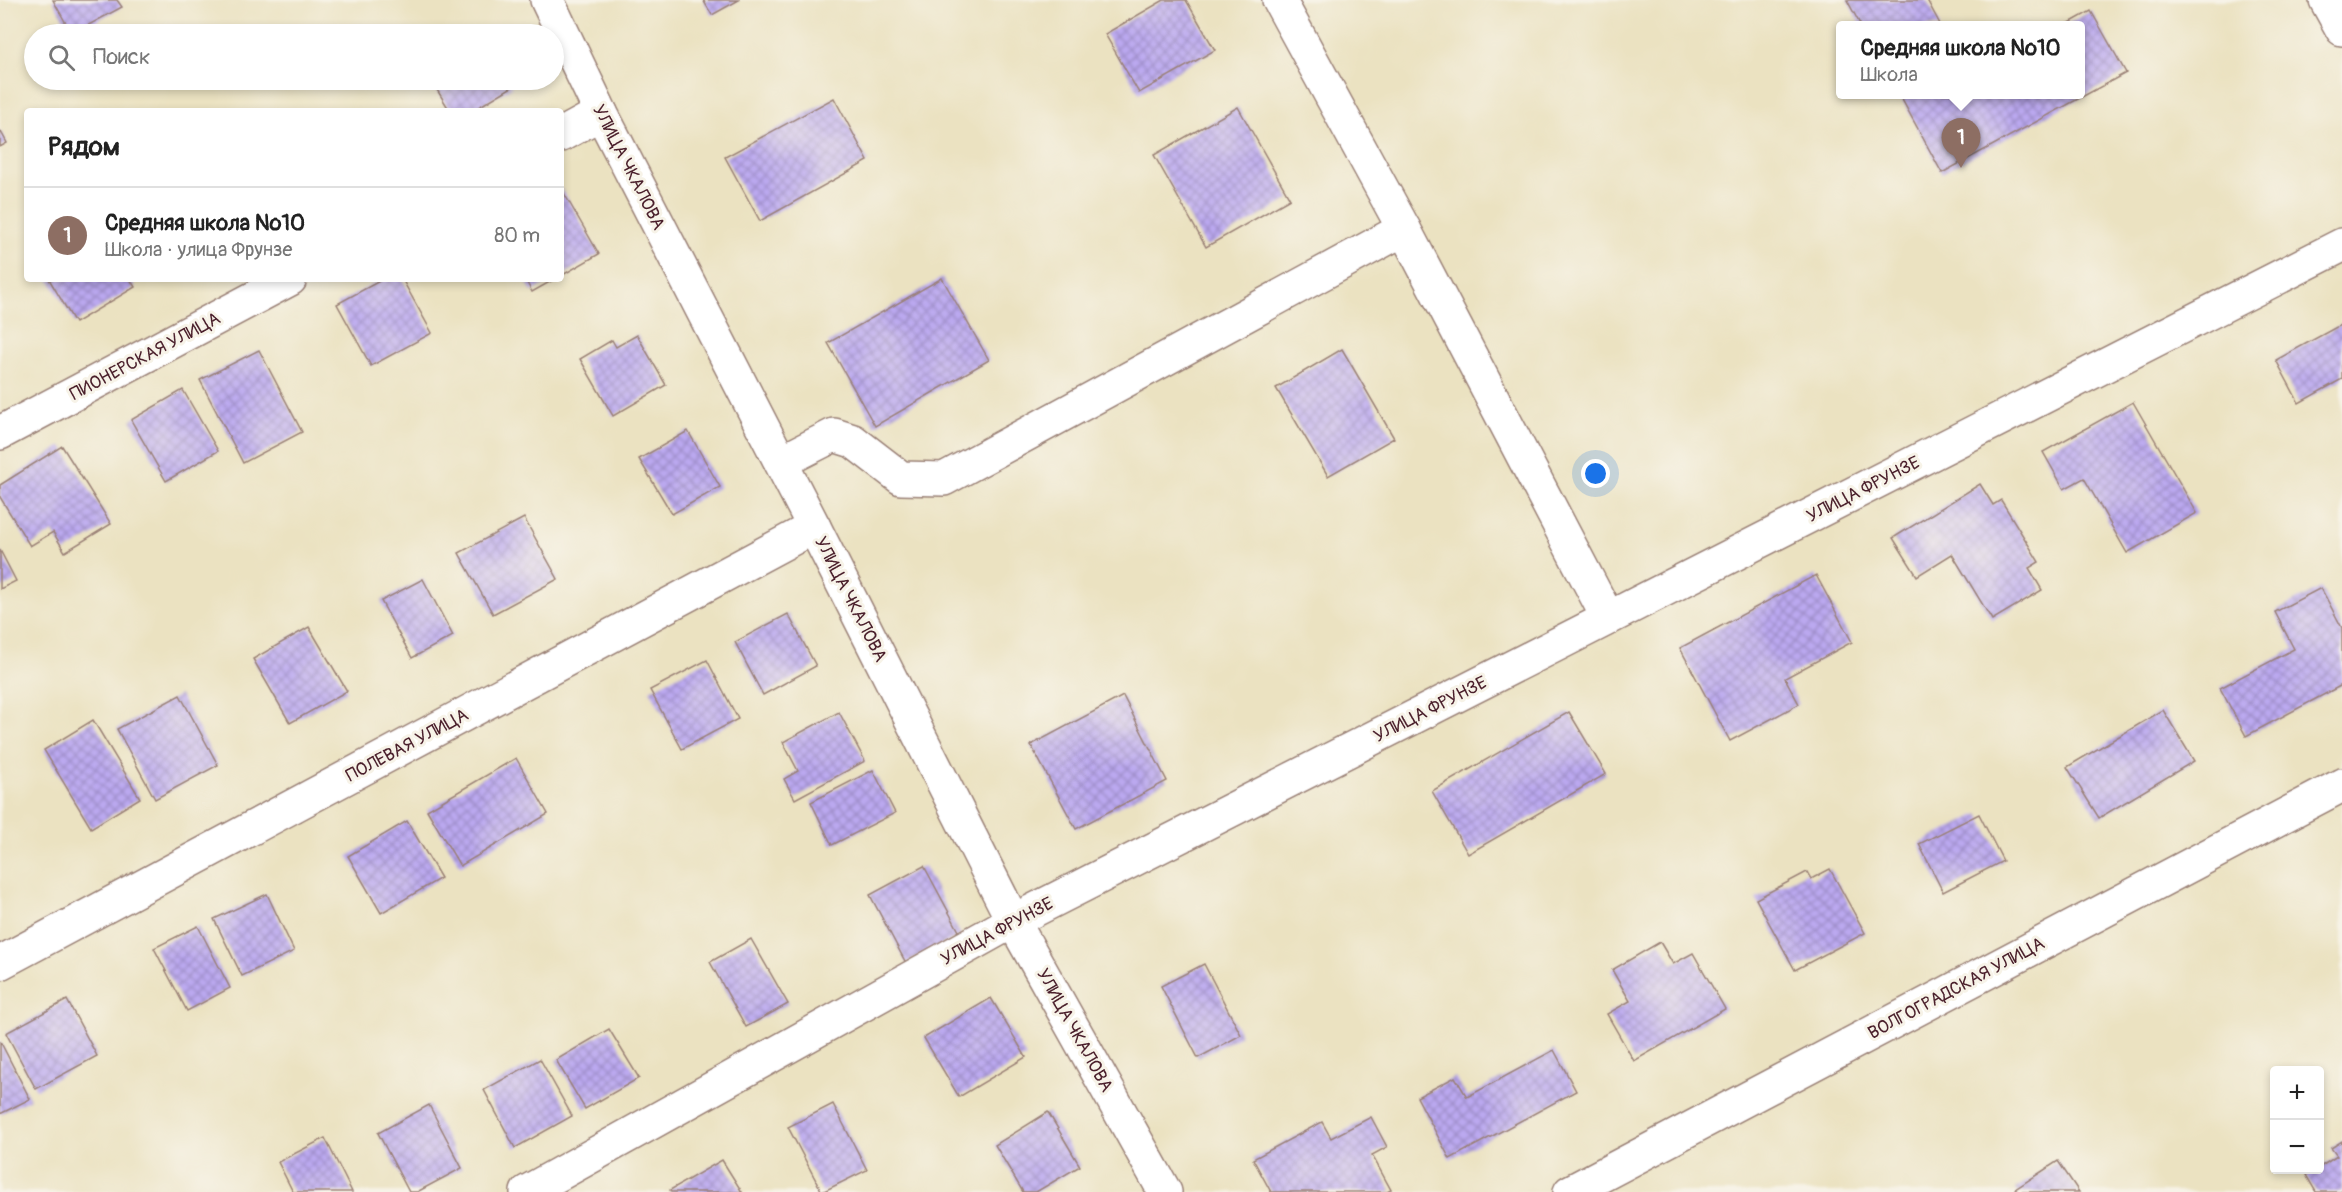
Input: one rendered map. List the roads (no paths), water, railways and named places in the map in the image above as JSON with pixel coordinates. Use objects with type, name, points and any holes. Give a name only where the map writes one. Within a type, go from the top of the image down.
[{"type":"street","name":"УЛИЦА ЧКАЛОВА","points":[[547,0],[558,24]]},
{"type":"street","points":[[1279,0],[1404,229],[1608,618]]},
{"type":"street","points":[[2326,0],[2342,29]]},
{"type":"street","name":"УЛИЦА ЧКАЛОВА","points":[[564,36],[601,113],[781,462],[1013,921],[1165,1192]]},
{"type":"street","points":[[564,133],[601,113]]},
{"type":"street","points":[[781,462],[834,435],[853,441],[901,478],[944,478],[1404,229]]},
{"type":"street","name":"УЛИЦА ФРУНЗЕ","points":[[527,1192],[1013,921],[2342,245]]},
{"type":"street","name":"ПИОНЕРСКАЯ УЛИЦА","points":[[0,433],[284,282]]},
{"type":"street","name":"ПОЛЕВАЯ УЛИЦА","points":[[0,963],[814,527]]},
{"type":"street","name":"ВОЛГОГРАДСКАЯ УЛИЦА","points":[[1570,1192],[2342,785]]},
{"type":"place","name":"Средняя школа №10","points":[[1961,168]]}]
